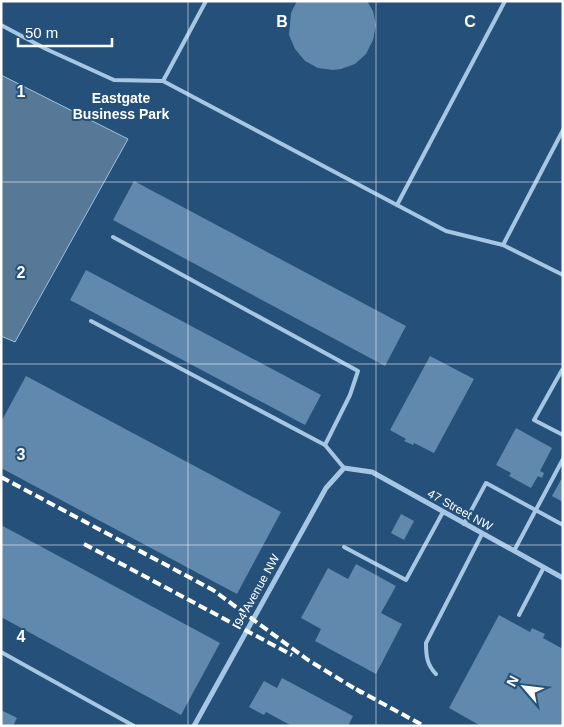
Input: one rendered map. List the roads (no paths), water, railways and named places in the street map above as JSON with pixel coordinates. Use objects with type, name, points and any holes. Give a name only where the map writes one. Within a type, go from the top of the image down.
[{"type":"street","name":"47 Street NW","points":[[344,468],[372,472],[563,578]]},
{"type":"street","name":"94 Avenue NW","points":[[194,726],[326,488],[344,468]]},
{"type":"lane","points":[[163,81],[206,1]]},
{"type":"lane","points":[[397,205],[504,1]]},
{"type":"lane","points":[[1,25],[114,80],[163,81],[446,231],[503,244],[563,275]]},
{"type":"lane","points":[[503,244],[563,130]]},
{"type":"lane","points":[[113,237],[358,371],[350,395],[326,445]]},
{"type":"lane","points":[[90,321],[326,445],[344,468]]},
{"type":"lane","points":[[562,370],[534,420],[563,436]]},
{"type":"lane","points":[[514,551],[563,459]]},
{"type":"lane","points":[[464,524],[486,483],[563,525]]},
{"type":"lane","points":[[344,547],[406,580],[444,512]]},
{"type":"lane","points":[[436,674],[429,667],[426,658],[426,643],[482,534]]},
{"type":"lane","points":[[519,616],[544,568]]},
{"type":"lane","points":[[1,652],[134,726]]},
{"type":"water","points":[[1,75],[128,139],[15,342],[1,336]]},
{"type":"railway","points":[[1,477],[213,590],[308,660],[362,693]]},
{"type":"railway","points":[[84,544],[292,655]]},
{"type":"railway","points":[[356,689],[424,726]]},
{"type":"district","name":"Eastgate Business Park","points":[[121,106]]}]
